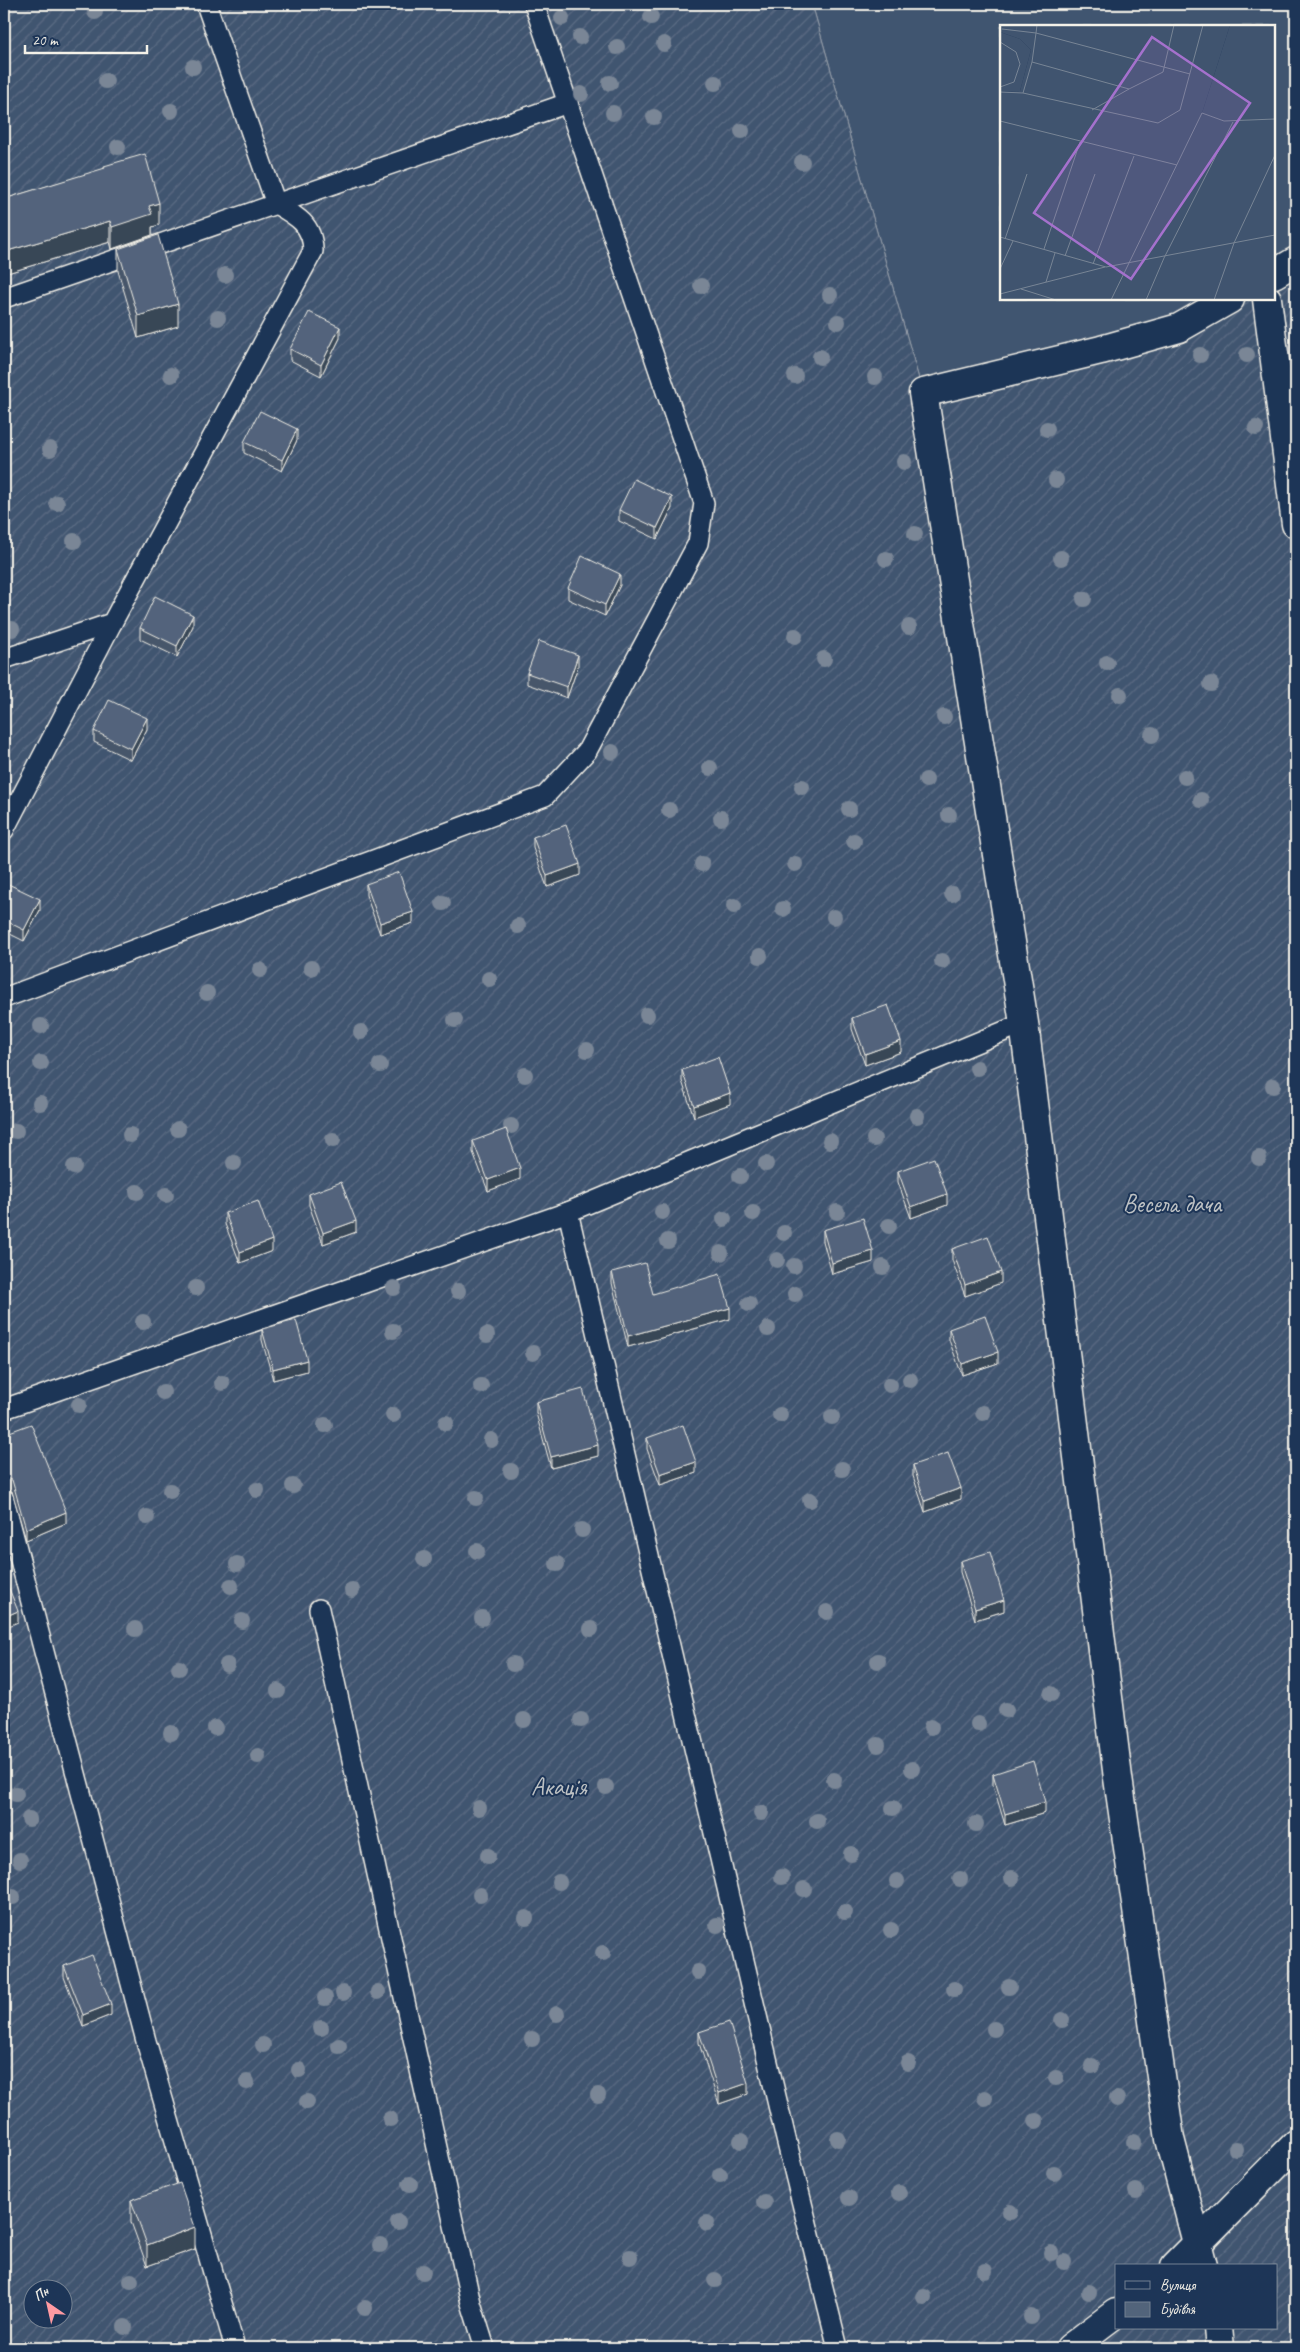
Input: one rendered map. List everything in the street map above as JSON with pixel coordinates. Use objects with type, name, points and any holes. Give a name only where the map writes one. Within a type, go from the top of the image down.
[{"type":"street","points":[[1275,273],[1296,261]]},
{"type":"street","points":[[1200,2255],[1170,2139],[1118,1778],[1024,1023],[923,393],[1101,350],[1179,328],[1228,300]]},
{"type":"street","points":[[1267,300],[1296,524]]},
{"type":"street","points":[[1180,2264],[1200,2255],[1296,2144]]},
{"type":"street","points":[[1070,2348],[1115,2315]]},
{"type":"street","points":[[1218,2330],[1220,2348]]},
{"type":"lane","points":[[4,830],[112,623],[313,251],[313,237],[299,218],[276,204],[206,4]]},
{"type":"lane","points":[[4,998],[545,796],[587,751],[698,543],[704,503],[534,4]]},
{"type":"lane","points":[[4,298],[568,103]]},
{"type":"lane","points":[[4,659],[112,623]]},
{"type":"lane","points":[[4,1409],[568,1212],[1024,1023]]},
{"type":"lane","points":[[568,1212],[786,2138],[838,2348]]},
{"type":"lane","points":[[4,1499],[146,2041],[235,2348]]},
{"type":"lane","points":[[319,1610],[471,2303],[485,2348]]},
{"type":"green space","name":"Акація","points":[[4,4],[812,4],[923,393],[1227,300],[1275,300],[1275,273],[1296,261],[1296,2348],[4,2348]]},
{"type":"green space","points":[[812,4],[1296,4],[1296,261],[1275,273],[1275,25],[1000,25],[1000,300],[1227,300],[923,393]]},
{"type":"building","points":[[145,154],[159,203],[149,206],[152,214],[112,227],[110,221],[4,252],[4,199]]},
{"type":"building","points":[[158,235],[178,304],[138,316],[118,249]]},
{"type":"building","points":[[309,312],[340,327],[321,365],[290,349]]},
{"type":"building","points":[[260,411],[297,429],[282,460],[244,442]]},
{"type":"building","points":[[634,479],[672,497],[657,528],[619,510]]},
{"type":"building","points":[[582,556],[620,574],[605,605],[568,588]]},
{"type":"building","points":[[155,596],[193,615],[177,646],[140,628]]},
{"type":"building","points":[[539,641],[578,655],[567,687],[527,673]]},
{"type":"building","points":[[109,700],[147,718],[131,749],[94,731]]},
{"type":"building","points":[[566,825],[580,864],[547,876],[533,837]]},
{"type":"building","points":[[399,872],[413,912],[380,923],[366,884]]},
{"type":"building","points":[[4,882],[40,899],[24,930],[4,920]]},
{"type":"building","points":[[888,1005],[901,1041],[865,1054],[852,1018]]},
{"type":"building","points":[[718,1057],[730,1093],[694,1106],[682,1070]]},
{"type":"building","points":[[506,1129],[520,1168],[488,1180],[473,1141]]},
{"type":"building","points":[[934,1158],[947,1194],[911,1207],[898,1171]]},
{"type":"building","points":[[341,1182],[356,1221],[323,1233],[309,1194]]},
{"type":"building","points":[[258,1201],[272,1240],[240,1252],[225,1213]]},
{"type":"building","points":[[863,1218],[873,1251],[832,1263],[823,1230]]},
{"type":"building","points":[[988,1236],[1001,1272],[965,1285],[952,1249]]},
{"type":"building","points":[[645,1263],[653,1294],[720,1274],[730,1308],[628,1336],[612,1272]]},
{"type":"building","points":[[985,1316],[998,1352],[962,1364],[949,1329]]},
{"type":"building","points":[[296,1320],[307,1360],[273,1369],[262,1329]]},
{"type":"building","points":[[583,1389],[598,1445],[551,1457],[536,1402]]},
{"type":"building","points":[[31,1424],[66,1512],[26,1529],[12,1480],[4,1478],[4,1434]]},
{"type":"building","points":[[683,1425],[696,1462],[660,1474],[647,1438]]},
{"type":"building","points":[[948,1453],[961,1488],[925,1501],[913,1465]]},
{"type":"building","points":[[990,1552],[1004,1600],[975,1609],[960,1561]]},
{"type":"building","points":[[4,1576],[18,1611],[4,1617]]},
{"type":"building","points":[[1033,1761],[1045,1802],[1005,1814],[993,1774]]},
{"type":"building","points":[[92,1955],[111,2004],[83,2015],[64,1966]]},
{"type":"building","points":[[729,2022],[748,2083],[719,2093],[699,2032]]},
{"type":"building","points":[[180,2183],[195,2227],[147,2245],[131,2200]]},
{"type":"park label","name":"Весела дача","points":[[1172,1203]]}]
